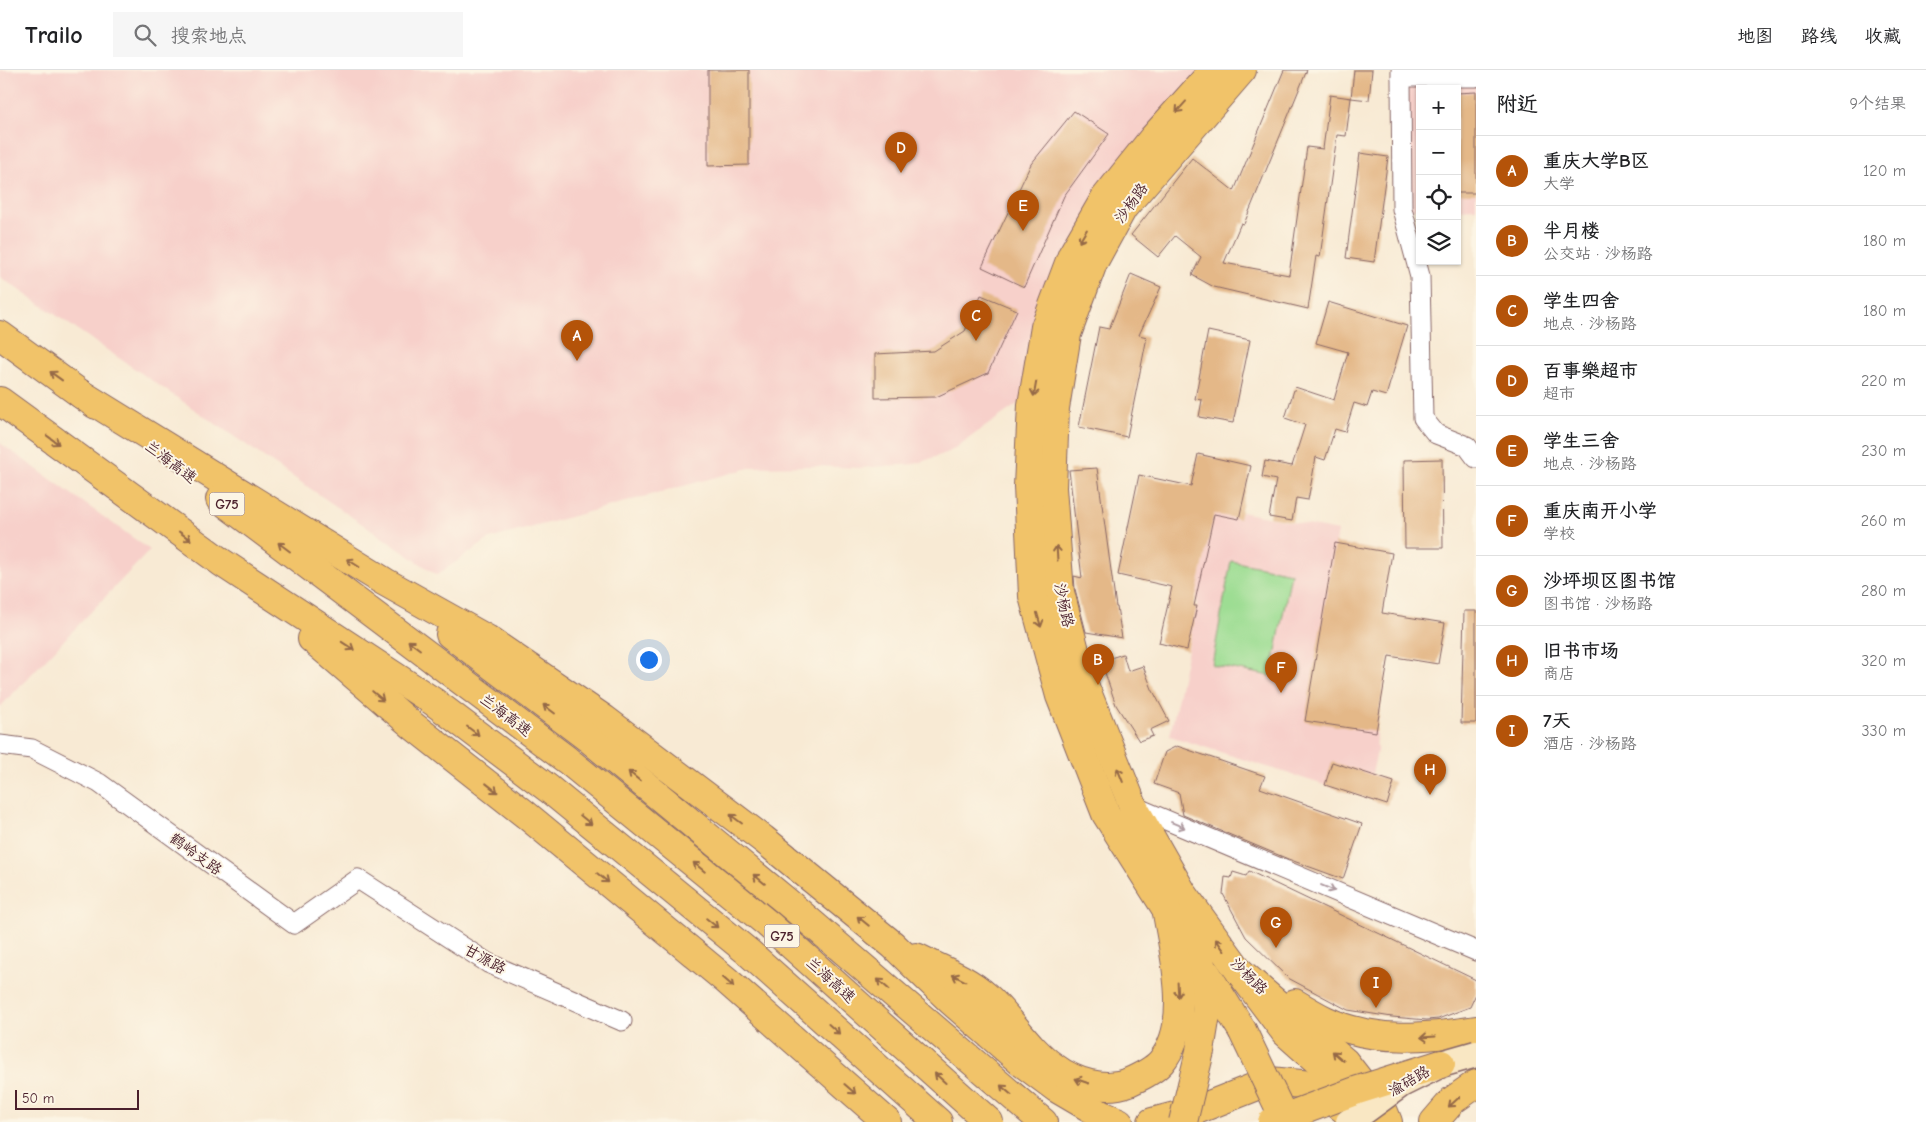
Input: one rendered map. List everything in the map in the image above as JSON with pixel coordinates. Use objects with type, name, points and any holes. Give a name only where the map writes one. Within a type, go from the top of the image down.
[{"type":"main road","name":"沙杨路","points":[[1183,1122],[1208,1008],[1201,964],[1106,814],[1060,696],[1032,596],[1028,486],[1032,405],[1046,327],[1072,256],[1105,198],[1153,138],[1214,70]]},
{"type":"main road","name":"沙杨路","points":[[1242,70],[1124,208],[1093,263],[1067,334],[1055,408],[1052,488],[1060,592],[1083,682],[1133,806],[1182,892],[1240,972],[1345,1062],[1384,1112],[1388,1122]]},
{"type":"main road","name":"兰海高速","points":[[0,336],[567,760],[768,924],[989,1122]]},
{"type":"main road","points":[[80,394],[385,582],[480,645],[596,728],[763,840],[892,946],[950,1001],[1021,1062],[1056,1088],[1102,1115],[1118,1122]]},
{"type":"main road","name":"G75","points":[[0,401],[221,562],[434,702],[549,788],[748,952],[938,1122]]},
{"type":"main road","points":[[221,562],[412,725],[525,814],[726,980],[887,1122]]},
{"type":"main road","points":[[596,728],[786,901],[1044,1122]]},
{"type":"main road","points":[[892,946],[970,983],[987,997],[1053,1067],[1087,1084],[1108,1086],[1125,1083],[1144,1075],[1161,1062],[1173,1039],[1179,1012],[1178,984],[1166,907]]},
{"type":"main road","points":[[1201,964],[1242,1030],[1286,1122]]},
{"type":"main road","points":[[1240,972],[1326,1021],[1355,1031],[1393,1037],[1427,1037],[1476,1030]]},
{"type":"main road","points":[[1240,972],[1285,1032],[1330,1073],[1373,1122]]},
{"type":"main road","name":"渝碚路","points":[[1351,1122],[1401,1084],[1441,1064],[1476,1054]]},
{"type":"main road","points":[[1272,1122],[1358,1090],[1441,1064]]},
{"type":"main road","points":[[1152,1122],[1194,1111],[1270,1080],[1311,1085],[1345,1110],[1351,1122]]},
{"type":"main road","points":[[1434,1122],[1453,1100],[1476,1084]]},
{"type":"main road","points":[[1214,1122],[1218,1117],[1242,1104],[1286,1097],[1311,1101],[1334,1122]]},
{"type":"street","points":[[1476,77],[1401,74],[1402,209],[1420,276],[1423,418],[1436,434],[1467,446],[1476,458]]},
{"type":"street","name":"鹤岭支路","points":[[0,745],[32,749],[99,783],[294,924],[358,878]]},
{"type":"street","points":[[1133,806],[1476,951]]},
{"type":"street","name":"甘源路","points":[[358,878],[488,963],[622,1021]]},
{"type":"shaded area","points":[[0,70],[1204,70],[1022,401],[949,452],[915,464],[859,468],[816,466],[753,467],[489,539],[437,575],[0,277]]},
{"type":"shaded area","points":[[1401,77],[1476,77],[1476,208],[1461,209],[1461,85],[1416,85],[1416,209],[1402,209]]},
{"type":"shaded area","points":[[0,443],[150,550],[0,707]]},
{"type":"shaded area","points":[[1241,512],[1338,531],[1336,543],[1392,553],[1375,652],[1389,654],[1376,732],[1377,751],[1372,774],[1394,782],[1387,805],[1170,736],[1197,606],[1197,592],[1214,514],[1239,519]]},
{"type":"green space","points":[[1231,561],[1291,573],[1271,676],[1212,665]]},
{"type":"building","points":[[708,70],[749,70],[749,165],[708,166]]},
{"type":"building","points":[[1284,70],[1307,70],[1244,224],[1241,223],[1224,263],[1289,275],[1307,147],[1323,149],[1330,95],[1351,98],[1346,136],[1337,135],[1320,257],[1316,256],[1308,309],[1214,287],[1192,275],[1201,257],[1175,236],[1158,257],[1131,235],[1192,158],[1234,191]]},
{"type":"building","points":[[1354,70],[1372,70],[1369,100],[1351,98]]},
{"type":"building","points":[[1476,92],[1476,193],[1461,193],[1461,93]]},
{"type":"building","points":[[1074,111],[1109,134],[1064,196],[1024,287],[982,267],[1031,164]]},
{"type":"building","points":[[1360,153],[1388,157],[1374,262],[1346,258]]},
{"type":"building","points":[[1131,274],[1161,287],[1139,335],[1147,337],[1127,437],[1079,427],[1099,327],[1109,329]]},
{"type":"building","points":[[981,295],[1017,310],[988,373],[936,397],[875,398],[875,354],[934,351],[965,331]]},
{"type":"building","points":[[1328,302],[1407,326],[1386,396],[1372,392],[1367,407],[1354,403],[1345,432],[1335,429],[1325,460],[1316,457],[1308,500],[1296,498],[1292,521],[1269,517],[1276,480],[1262,477],[1265,461],[1292,466],[1305,425],[1285,418],[1295,387],[1334,400],[1348,352],[1316,343]]},
{"type":"building","points":[[1208,331],[1250,340],[1233,423],[1199,417],[1202,400],[1195,399]]},
{"type":"building","points":[[1198,454],[1251,466],[1239,519],[1214,514],[1194,606],[1197,606],[1187,650],[1159,643],[1172,587],[1118,575],[1139,475],[1191,486]]},
{"type":"building","points":[[1442,459],[1443,548],[1405,548],[1404,460]]},
{"type":"building","points":[[1097,468],[1122,638],[1086,632],[1075,589],[1074,576],[1082,578],[1069,470]]},
{"type":"building","points":[[1335,543],[1392,553],[1382,613],[1445,623],[1438,664],[1389,656],[1376,732],[1305,721]]},
{"type":"building","points":[[1464,611],[1476,611],[1476,723],[1461,723]]},
{"type":"building","points":[[1123,654],[1128,671],[1143,666],[1152,689],[1169,721],[1150,730],[1153,736],[1139,741],[1116,705],[1101,661]]},
{"type":"building","points":[[1177,746],[1265,776],[1260,788],[1362,824],[1343,879],[1288,859],[1183,815],[1179,793],[1154,784],[1165,752]]},
{"type":"building","points":[[1332,762],[1394,782],[1387,805],[1325,785]]},
{"type":"building","points":[[1249,871],[1476,980],[1476,994],[1470,1007],[1438,1019],[1427,1020],[1348,1010],[1288,978],[1246,937],[1223,894],[1225,877],[1231,878],[1233,872],[1246,876]]},
{"type":"place","name":"百事樂超市","points":[[901,173]]},
{"type":"place","name":"学生三舍","points":[[1023,231]]},
{"type":"place","name":"学生四舍","points":[[976,341]]},
{"type":"place","name":"重庆大学B区","points":[[577,361]]},
{"type":"place","name":"半月楼","points":[[1098,685]]},
{"type":"place","name":"重庆南开小学","points":[[1281,693]]},
{"type":"place","name":"旧书市场","points":[[1430,795]]},
{"type":"place","name":"沙坪坝区图书馆","points":[[1276,948]]},
{"type":"place","name":"7天","points":[[1376,1008]]}]
